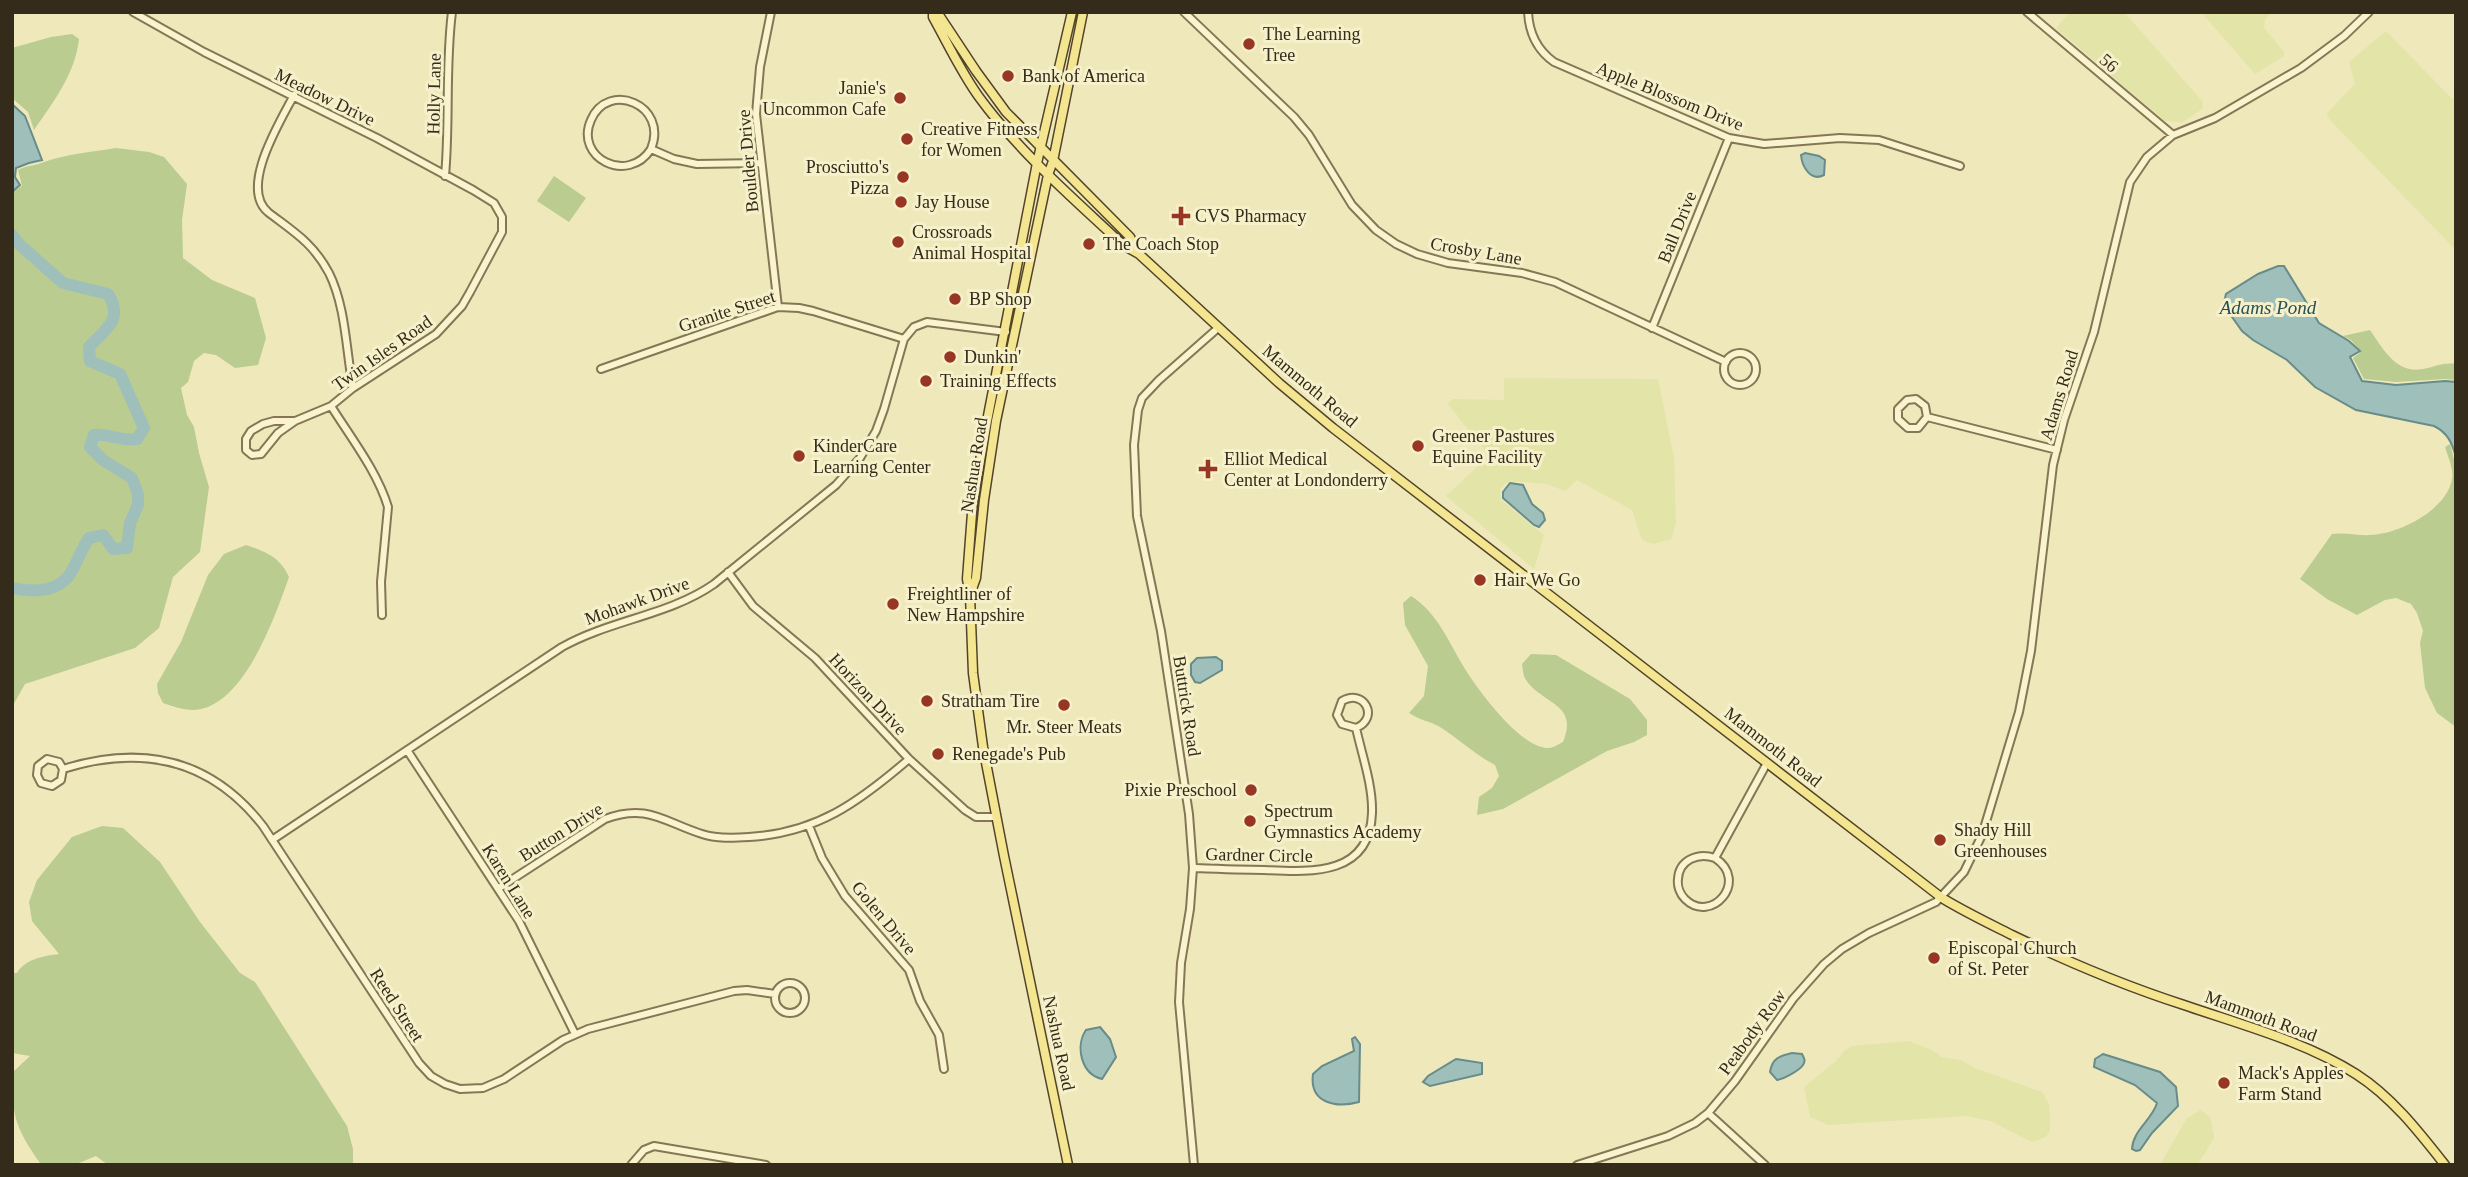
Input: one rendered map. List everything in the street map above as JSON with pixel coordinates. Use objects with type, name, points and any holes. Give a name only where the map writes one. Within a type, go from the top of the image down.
[{"type":"main road","name":"Mammoth Road","points":[[935,12],[991,92],[1053,161],[1130,237],[1139,254]]},
{"type":"main road","name":"Mammoth Road","points":[[935,12],[933,17],[980,98],[1048,175],[1123,245],[1139,254],[1279,383],[1333,428],[1942,898],[1996,928],[2090,971],[2284,1040],[2341,1065],[2391,1103],[2445,1165]]},
{"type":"main road","name":"Nashua Road","points":[[1068,1165],[996,817],[977,702],[967,579],[973,500],[1003,332],[1037,163],[1072,12]]},
{"type":"main road","name":"Nashua Road","points":[[970,595],[976,578],[996,421],[1083,12]]},
{"type":"street","name":"Meadow Drive","points":[[133,12],[204,52],[377,138],[487,198],[500,213]]},
{"type":"street","name":"Holly Lane","points":[[445,176],[452,12]]},
{"type":"street","name":"Boulder Drive","points":[[771,12],[757,99],[761,163],[778,307]]},
{"type":"street","name":"Crosby Lane","points":[[1184,12],[1294,117],[1309,135],[1352,205],[1376,230],[1396,244],[1417,254],[1448,263],[1544,278],[1726,362]]},
{"type":"street","name":"Apple Blossom Drive","points":[[1528,12],[1533,38],[1542,52],[1554,62],[1729,138],[1763,144],[1840,138],[1880,140],[1960,166]]},
{"type":"street","name":"56","points":[[2027,12],[2173,135]]},
{"type":"street","name":"Adams Road","points":[[1942,898],[1958,880],[1976,850],[2019,712],[2031,651],[2048,496],[2057,450],[2064,420],[2094,331],[2130,182],[2147,157],[2173,135],[2215,118],[2301,68],[2344,36],[2369,12]]},
{"type":"street","points":[[293,95],[261,168],[258,183],[260,202],[267,211],[311,246],[328,272],[338,301],[354,388]]},
{"type":"street","points":[[611,101],[634,102],[643,108],[653,121],[655,132],[651,149],[641,161],[631,165],[620,167],[605,162],[593,151],[589,141],[591,120],[601,107],[611,101]]},
{"type":"street","name":"Ball Drive","points":[[1652,328],[1729,138]]},
{"type":"street","points":[[651,149],[697,164],[761,163]]},
{"type":"street","name":"Twin Isles Road","points":[[295,421],[274,421],[257,428],[246,439],[246,450],[252,455],[261,454],[278,433],[295,421],[331,407],[448,323],[462,306],[502,232],[500,213]]},
{"type":"street","name":"Granite Street","points":[[601,369],[778,307],[813,311],[904,339]]},
{"type":"street","points":[[904,339],[914,327],[927,322],[1014,333]]},
{"type":"street","name":"Buttrick Road","points":[[1194,1165],[1179,1002],[1193,868],[1184,776],[1161,631],[1137,516],[1134,445],[1142,398],[1218,328]]},
{"type":"street","name":"Mohawk Drive","points":[[272,840],[576,639],[612,624],[692,598],[729,572],[836,485],[860,458],[876,431],[904,339]]},
{"type":"street","name":"Crosby Lane","points":[[1734,354],[1746,355],[1755,366],[1753,378],[1742,385],[1733,383],[1725,374],[1726,362],[1734,354]]},
{"type":"street","points":[[1916,399],[1925,406],[1927,418],[1918,428],[1908,428],[1898,419],[1898,409],[1906,400],[1916,399]]},
{"type":"street","points":[[331,407],[369,468],[388,508],[381,582],[382,615]]},
{"type":"street","points":[[1927,418],[2057,450]]},
{"type":"street","name":"Horizon Drive","points":[[729,572],[752,606],[815,658],[909,759],[970,814],[984,818],[996,817]]},
{"type":"street","name":"Gardner Circle","points":[[1352,697],[1362,699],[1369,713],[1365,723],[1356,728],[1342,724],[1337,715],[1339,705],[1352,697]]},
{"type":"street","name":"Gardner Circle","points":[[1193,868],[1310,871],[1333,868],[1355,855],[1368,834],[1372,812],[1356,728]]},
{"type":"street","name":"Karen Lane","points":[[407,750],[499,888],[528,938],[575,1034]]},
{"type":"street","name":"Reed Street","points":[[63,769],[106,759],[153,758],[190,767],[234,794],[272,840],[419,1063],[437,1081],[460,1089],[490,1086],[575,1034],[601,1025],[727,992],[747,990],[775,994]]},
{"type":"street","name":"Reed Street","points":[[47,759],[56,760],[63,769],[61,780],[52,786],[41,783],[37,775],[40,764],[47,759]]},
{"type":"street","name":"Button Drive","points":[[499,888],[605,819],[620,813],[650,813],[699,833],[718,837],[770,835],[809,826],[851,804],[909,759]]},
{"type":"street","points":[[1715,858],[1767,763]]},
{"type":"street","name":"Golen Drive","points":[[809,826],[822,858],[841,890],[909,970],[920,1001],[939,1035],[944,1069]]},
{"type":"street","points":[[1705,855],[1715,858],[1725,868],[1729,877],[1724,896],[1708,906],[1689,902],[1679,891],[1680,871],[1686,862],[1695,857],[1705,855]]},
{"type":"street","name":"Peabody Row","points":[[1577,1165],[1668,1136],[1695,1123],[1708,1113],[1735,1081],[1802,987],[1824,964],[1842,949],[1869,933],[1942,898]]},
{"type":"street","name":"Reed Street","points":[[793,983],[804,991],[804,1004],[798,1012],[784,1012],[776,1005],[775,994],[783,984],[793,983]]},
{"type":"street","points":[[1708,1113],[1765,1165]]},
{"type":"street","points":[[631,1165],[644,1150],[654,1146],[667,1146],[766,1165]]},
{"type":"green space","points":[[2070,12],[2124,12],[2203,102],[2202,109],[2183,122],[2165,121],[2056,28]]},
{"type":"green space","points":[[2201,12],[2271,12],[2265,20],[2264,28],[2284,52],[2284,56],[2255,74]]},
{"type":"green space","points":[[2386,31],[2456,103],[2456,247],[2448,242],[2329,119],[2327,113],[2355,84],[2349,62]]},
{"type":"green space","points":[[72,34],[79,39],[73,64],[62,87],[34,130],[28,112],[12,98],[12,48]]},
{"type":"green space","points":[[116,148],[149,152],[164,157],[187,184],[182,220],[183,258],[212,280],[255,298],[266,338],[258,365],[235,368],[216,355],[204,353],[194,361],[188,382],[181,388],[209,487],[200,552],[173,577],[159,628],[135,648],[25,684],[12,707],[12,192],[22,186],[18,170],[21,168],[62,157]]},
{"type":"green space","points":[[554,176],[586,198],[569,222],[537,201]]},
{"type":"green space","points":[[2370,330],[2385,352],[2398,364],[2414,370],[2456,364],[2456,380],[2396,382],[2364,379],[2353,358],[2361,352],[2351,340],[2343,336]]},
{"type":"green space","points":[[1504,378],[1658,379],[1674,458],[1676,523],[1671,539],[1653,544],[1642,540],[1632,510],[1577,480],[1565,491],[1547,484],[1511,481],[1504,484],[1500,490],[1501,500],[1544,535],[1534,569],[1446,496],[1489,456],[1448,404],[1453,399],[1504,400]]},
{"type":"green space","points":[[2450,444],[2456,467],[2456,727],[2437,713],[2425,688],[2420,643],[2423,631],[2411,604],[2396,598],[2385,600],[2357,615],[2327,599],[2300,579],[2332,534],[2382,534],[2408,525],[2432,510],[2441,501],[2452,479],[2445,447]]},
{"type":"green space","points":[[246,545],[272,556],[289,577],[257,654],[232,690],[217,702],[191,710],[163,703],[157,684],[181,642],[208,575],[224,554]]},
{"type":"green space","points":[[1411,596],[1436,620],[1465,669],[1501,717],[1526,739],[1538,746],[1551,748],[1563,742],[1567,729],[1563,712],[1533,688],[1525,678],[1522,664],[1531,654],[1556,655],[1630,699],[1647,720],[1647,735],[1607,751],[1503,809],[1477,815],[1479,797],[1492,788],[1499,776],[1495,765],[1440,727],[1409,713],[1424,696],[1428,666],[1405,625],[1403,603]]},
{"type":"green space","points":[[102,826],[123,828],[160,862],[200,922],[240,973],[255,982],[347,1126],[353,1149],[353,1165],[108,1165],[96,1156],[74,1165],[40,1163],[20,1130],[14,1111],[12,1073],[30,1056],[12,1053],[12,973],[17,973],[25,964],[35,959],[59,954],[32,921],[29,902],[37,880],[72,837]]},
{"type":"green space","points":[[1909,1041],[1942,1057],[1960,1060],[2042,1092],[2049,1104],[2050,1130],[2046,1137],[2032,1142],[1991,1121],[1966,1116],[1828,1125],[1810,1117],[1804,1087],[1844,1051],[1852,1046]]},
{"type":"green space","points":[[2201,1110],[2210,1117],[2214,1137],[2197,1165],[2160,1165],[2187,1118]]},
{"type":"water","points":[[12,104],[25,116],[42,160],[16,168],[15,177],[20,185],[13,191]]},
{"type":"water","points":[[1805,153],[1825,160],[1824,175],[1815,177],[1808,172],[1801,155]]},
{"type":"water","name":"Adams Pond","points":[[2284,266],[2319,323],[2360,351],[2350,357],[2362,381],[2396,385],[2456,382],[2456,457],[2449,439],[2434,426],[2356,410],[2315,387],[2287,360],[2253,340],[2232,317],[2222,311],[2226,294],[2258,274]]},
{"type":"water","points":[[1510,483],[1523,485],[1532,504],[1543,513],[1545,520],[1539,527],[1503,498],[1503,492]]},
{"type":"water","points":[[1216,657],[1222,661],[1222,670],[1200,683],[1195,682],[1191,675],[1191,664],[1197,658]]},
{"type":"water","points":[[1100,1027],[1110,1039],[1116,1057],[1102,1079],[1085,1066],[1081,1051],[1086,1030]]},
{"type":"water","points":[[1355,1037],[1360,1044],[1359,1102],[1334,1104],[1320,1098],[1315,1092],[1313,1074],[1322,1066],[1354,1051],[1352,1039]]},
{"type":"water","points":[[1792,1053],[1802,1054],[1804,1064],[1795,1072],[1777,1080],[1770,1072],[1773,1064],[1780,1057]]},
{"type":"water","points":[[2103,1054],[2160,1072],[2176,1087],[2178,1106],[2140,1150],[2132,1149],[2133,1142],[2157,1103],[2135,1085],[2094,1067],[2095,1059]]},
{"type":"water","points":[[1456,1059],[1482,1063],[1482,1074],[1430,1086],[1423,1082],[1428,1076]]},
{"type":"waterway","points":[[12,235],[63,283],[108,294],[114,317],[107,329],[89,347],[90,361],[120,374],[144,428],[137,439],[94,435],[90,447],[103,460],[132,478],[138,494],[138,505],[130,523],[127,548],[113,549],[103,535],[89,538],[70,574],[58,585],[43,590],[12,588]]},
{"type":"place","name":"The Learning Tree","points":[[1249,44]]},
{"type":"place","name":"Bank of America","points":[[1008,76]]},
{"type":"place","name":"Janie's Uncommon Cafe","points":[[900,98]]},
{"type":"place","name":"Creative Fitness for Women","points":[[907,139]]},
{"type":"place","name":"Prosciutto's Pizza","points":[[903,177]]},
{"type":"place","name":"Jay House","points":[[901,202]]},
{"type":"place","name":"CVS Pharmacy","points":[[1181,216]]},
{"type":"place","name":"Crossroads Animal Hospital","points":[[898,242]]},
{"type":"place","name":"The Coach Stop","points":[[1089,244]]},
{"type":"place","name":"BP Shop","points":[[955,299]]},
{"type":"place","name":"Dunkin'","points":[[950,357]]},
{"type":"place","name":"Training Effects","points":[[926,381]]},
{"type":"place","name":"Greener Pastures Equine Facility","points":[[1418,446]]},
{"type":"place","name":"KinderCare Learning Center","points":[[799,456]]},
{"type":"place","name":"Elliot Medical Center at Londonderry","points":[[1208,469]]},
{"type":"place","name":"Hair We Go","points":[[1480,580]]},
{"type":"place","name":"Freightliner of New Hampshire","points":[[893,604]]},
{"type":"place","name":"Stratham Tire","points":[[927,701]]},
{"type":"place","name":"Mr. Steer Meats","points":[[1064,705]]},
{"type":"place","name":"Renegade's Pub","points":[[938,754]]},
{"type":"place","name":"Pixie Preschool","points":[[1251,790]]},
{"type":"place","name":"Spectrum Gymnastics Academy","points":[[1250,821]]},
{"type":"place","name":"Shady Hill Greenhouses","points":[[1940,840]]},
{"type":"place","name":"Episcopal Church of St. Peter","points":[[1934,958]]},
{"type":"place","name":"Mack's Apples Farm Stand","points":[[2224,1083]]}]
